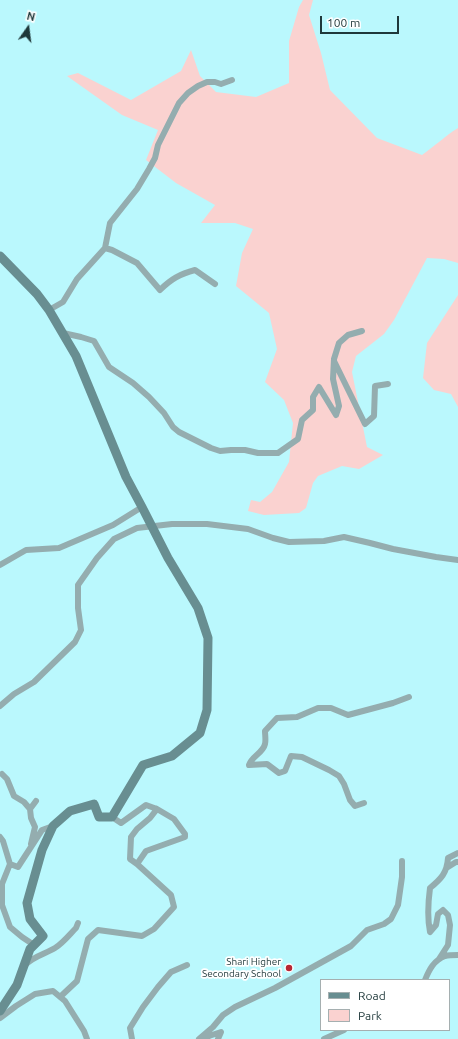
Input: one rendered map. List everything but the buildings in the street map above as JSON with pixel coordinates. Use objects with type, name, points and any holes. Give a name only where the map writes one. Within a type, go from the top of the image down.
[{"type":"street","points":[[49,310],[63,302],[77,279],[105,248],[110,223],[137,189],[150,169],[160,140],[179,103],[188,93],[207,82],[222,84],[232,80]]},
{"type":"street","points":[[105,248],[137,263],[160,290],[168,282],[182,274],[195,270],[215,284]]},
{"type":"street","points":[[0,256],[37,294],[49,310],[76,356],[126,477],[168,558],[198,608],[208,638],[207,710],[200,733],[172,756],[143,765],[112,816]]},
{"type":"street","points":[[63,333],[94,341],[109,367],[133,383],[149,397],[164,413],[173,427],[179,432],[220,451],[245,450],[258,453],[278,453],[298,439],[302,420],[313,410],[313,397],[319,387],[336,415],[339,406],[333,380],[334,360],[340,343],[348,335],[362,331]]},
{"type":"street","points":[[334,360],[365,424],[374,416],[374,386],[388,384]]},
{"type":"street","points":[[0,565],[26,550],[59,548],[113,525],[142,507]]},
{"type":"street","points":[[0,706],[14,694],[34,682],[76,642],[81,630],[78,608],[78,585],[97,558],[114,539],[137,528],[188,523],[229,526],[248,529],[289,542],[324,541],[344,537],[393,550],[458,560]]},
{"type":"street","points":[[364,802],[355,806],[350,800],[344,784],[339,776],[302,757],[291,756],[285,772],[280,773],[267,764],[249,765],[250,760],[261,751],[265,744],[265,731],[277,718],[297,717],[318,708],[331,708],[348,715],[393,703],[409,697]]},
{"type":"street","points":[[2,774],[7,779],[14,796],[24,802],[30,809],[31,818],[35,827],[28,853]]},
{"type":"street","points":[[30,809],[36,801]]},
{"type":"street","points":[[10,864],[18,867],[42,830],[53,826],[70,811],[94,804],[99,817],[112,816],[121,822],[146,805],[174,819],[185,834],[185,837],[146,851],[137,864]]},
{"type":"street","points":[[60,997],[77,981],[88,939],[98,930],[142,936],[154,929],[174,907],[171,895],[130,859],[131,836],[150,818],[156,809]]},
{"type":"street","points":[[0,1011],[17,985],[30,949],[43,936],[30,919],[27,903],[42,850],[53,826]]},
{"type":"street","points":[[0,837],[3,841],[10,864],[2,884],[2,905],[10,927],[22,937],[34,944]]},
{"type":"street","points":[[425,979],[430,968],[439,959],[448,945],[450,925],[448,915],[443,910],[438,914],[436,925],[430,932],[428,903],[430,888],[442,878],[448,867],[448,858],[458,853]]},
{"type":"street","points":[[199,1039],[213,1027],[223,1015],[235,1006],[275,988],[351,946],[367,930],[384,924],[391,919],[398,905],[402,877],[402,861]]},
{"type":"street","points":[[448,867],[458,862]]},
{"type":"street","points":[[24,966],[28,961],[36,956],[55,948],[76,928],[78,923]]},
{"type":"street","points":[[439,959],[446,955],[458,955]]},
{"type":"street","points":[[132,1039],[130,1028],[150,997],[171,972],[187,965]]},
{"type":"street","points":[[0,1018],[34,994],[53,991],[65,1001],[84,1031],[87,1039]]},
{"type":"street","points":[[324,1039],[342,1031]]},
{"type":"street","points":[[205,1039],[221,1032],[218,1039]]},
{"type":"green space","points":[[303,0],[313,0],[309,15],[321,53],[330,90],[377,138],[422,155],[458,128],[458,263],[444,259],[427,258],[394,320],[384,334],[356,356],[352,372],[367,447],[383,455],[359,469],[342,466],[318,476],[313,483],[306,508],[299,513],[264,515],[248,511],[251,500],[260,502],[272,492],[289,462],[293,423],[284,400],[265,382],[277,349],[269,313],[236,286],[242,253],[253,229],[235,223],[201,223],[215,205],[176,183],[146,160],[158,130],[122,115],[67,76],[78,73],[131,100],[181,71],[191,50],[200,76],[216,92],[256,97],[289,83],[289,41],[299,7]]},
{"type":"green space","points":[[458,295],[458,407],[451,394],[434,390],[423,378],[427,343]]},
{"type":"place","name":"Shari Higher Secondary School","points":[[289,968]]}]
